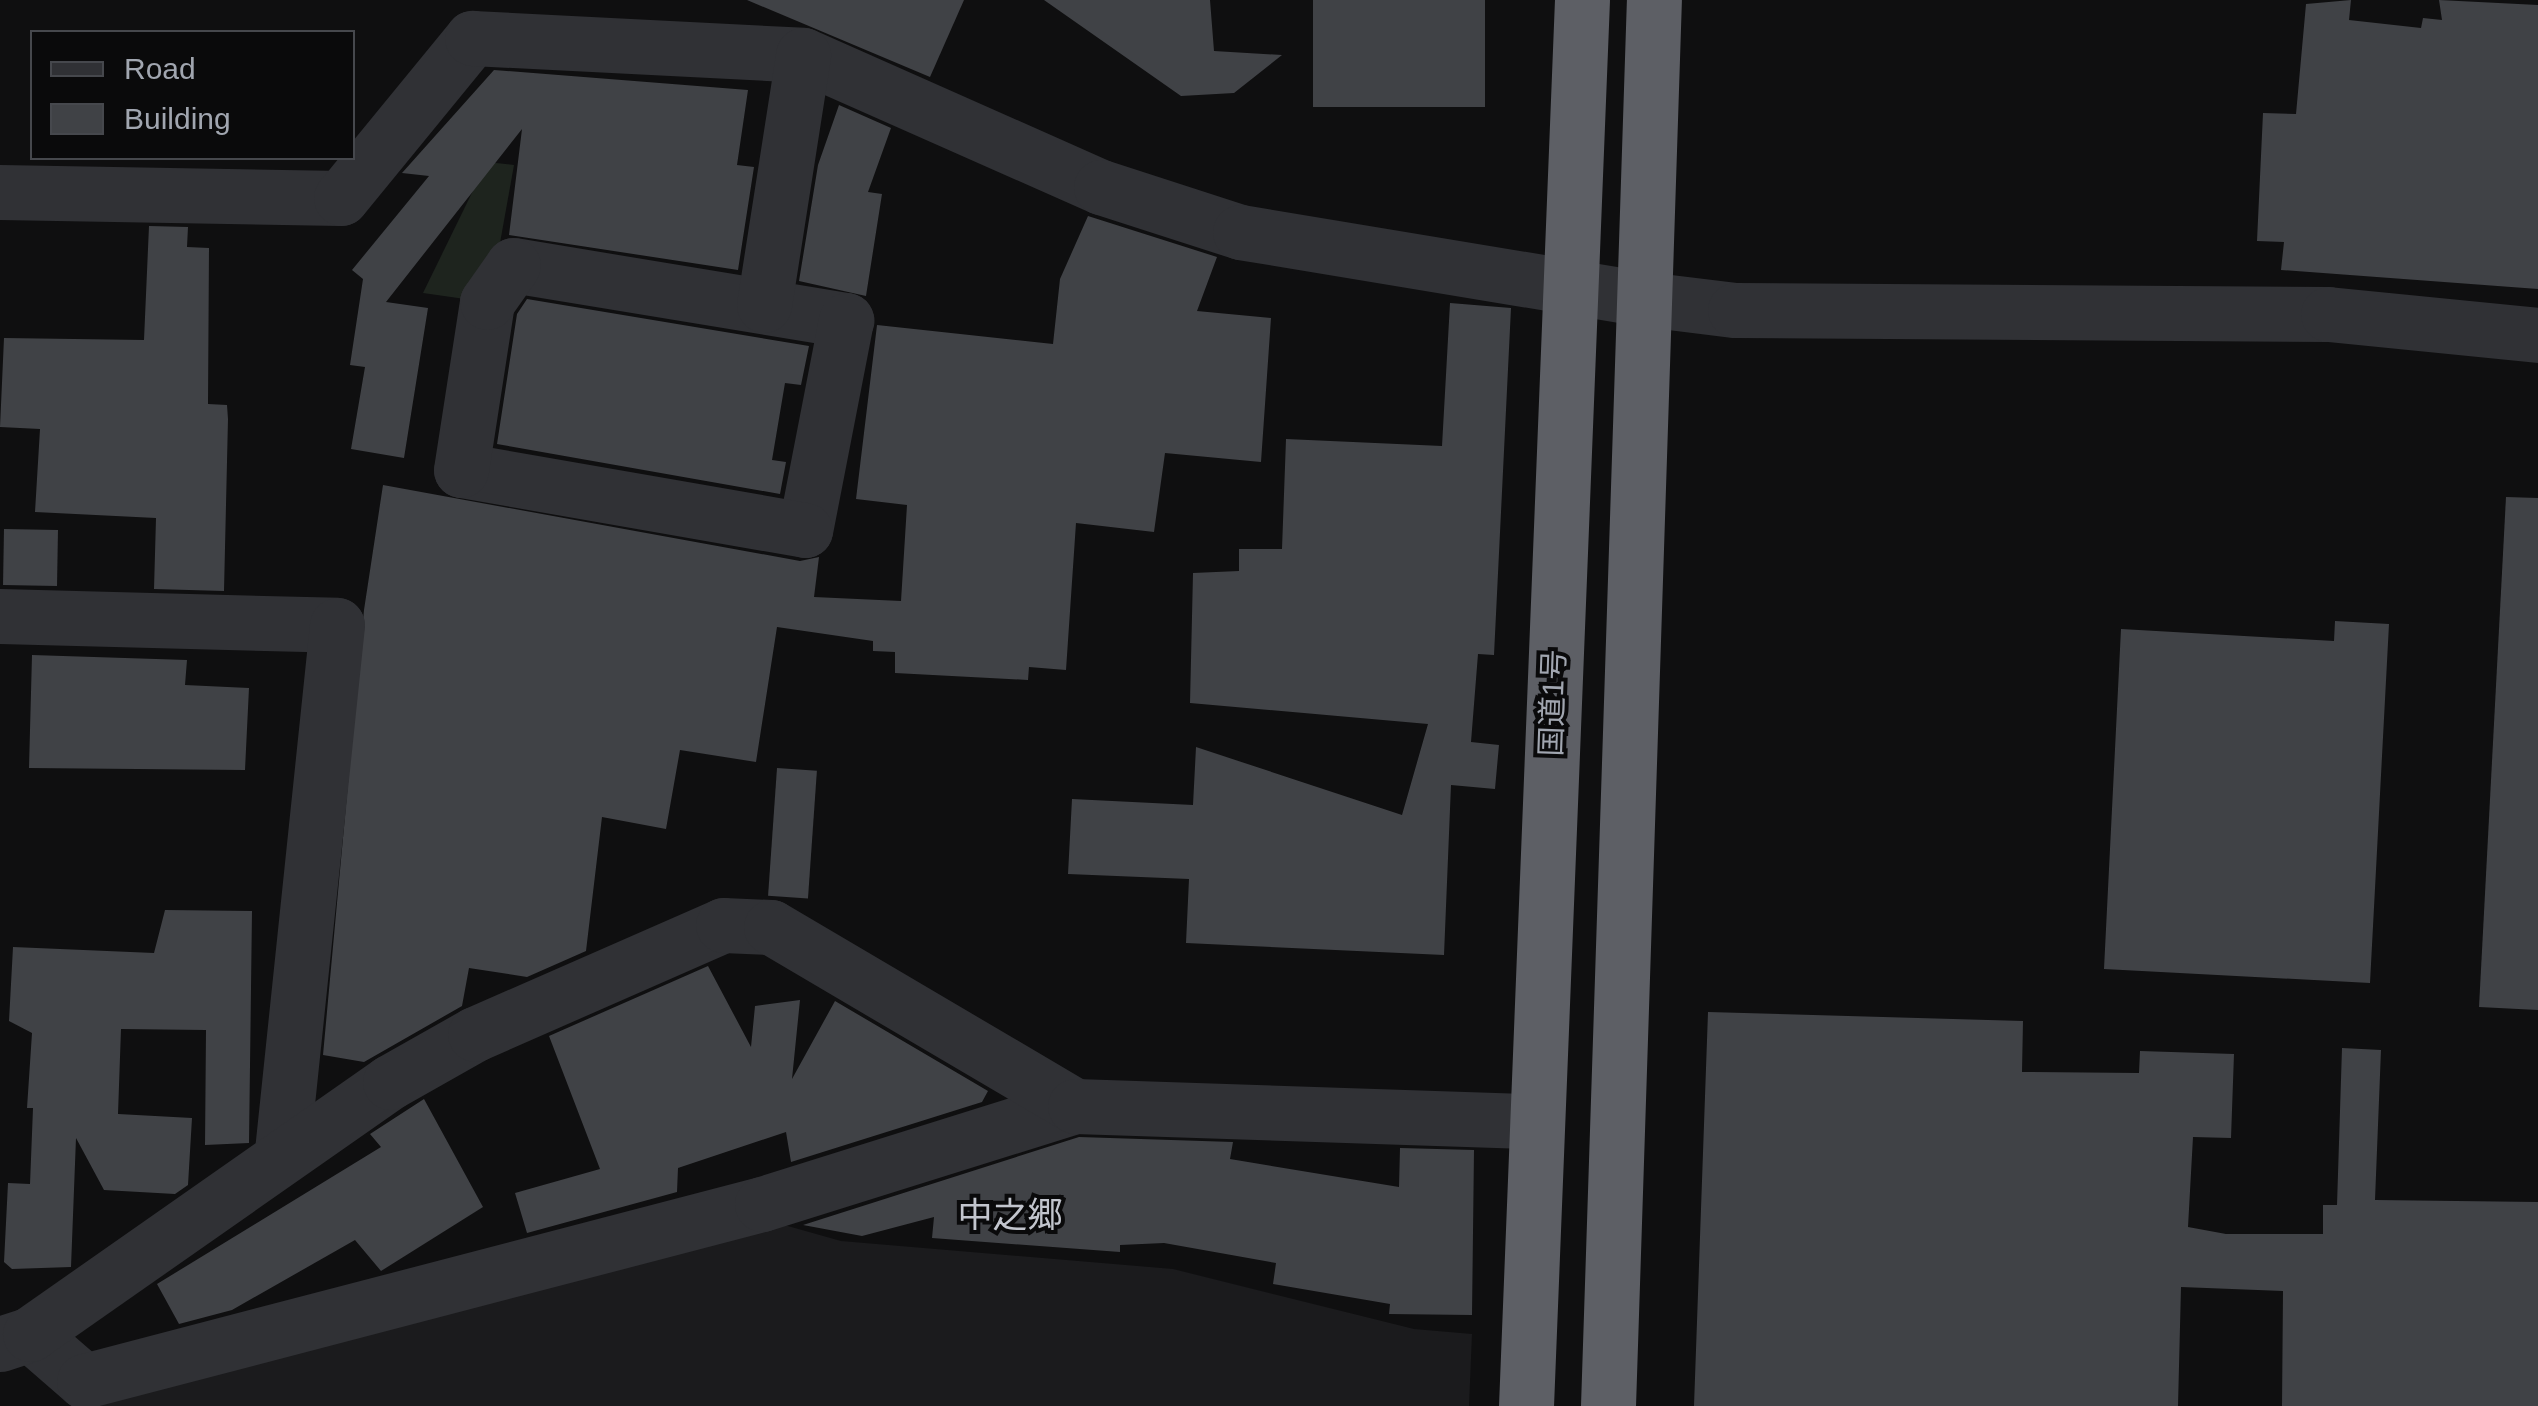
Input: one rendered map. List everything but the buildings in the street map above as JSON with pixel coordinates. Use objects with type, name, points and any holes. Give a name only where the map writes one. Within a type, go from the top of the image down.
[{"type":"highway","name":"国道1号","points":[[1526,1406],[1582,0]]},
{"type":"highway","points":[[1608,1406],[1654,0]]},
{"type":"street","points":[[0,192],[341,198],[471,19],[803,55],[1102,187],[1240,232],[1571,282],[1646,299],[1735,310],[2328,314],[2538,335]]},
{"type":"street","points":[[764,305],[803,55]]},
{"type":"street","points":[[514,266],[764,305],[846,320],[805,530],[461,470],[487,302],[514,266]]},
{"type":"street","points":[[0,616],[337,626],[282,1151]]},
{"type":"street","points":[[1074,1106],[771,927],[724,925],[475,1034],[282,1151],[15,1339],[84,1382],[762,1204],[1074,1106],[1535,1121]]},
{"type":"shaded area","points":[[487,162],[514,165],[500,243],[465,299],[423,293]]},
{"type":"shaded area","points":[[749,1215],[841,1241],[1173,1269],[1414,1329],[1472,1334],[1469,1406],[97,1406],[95,1395]]},
{"type":"district","name":"中之郷","points":[[1010,1215]]}]
